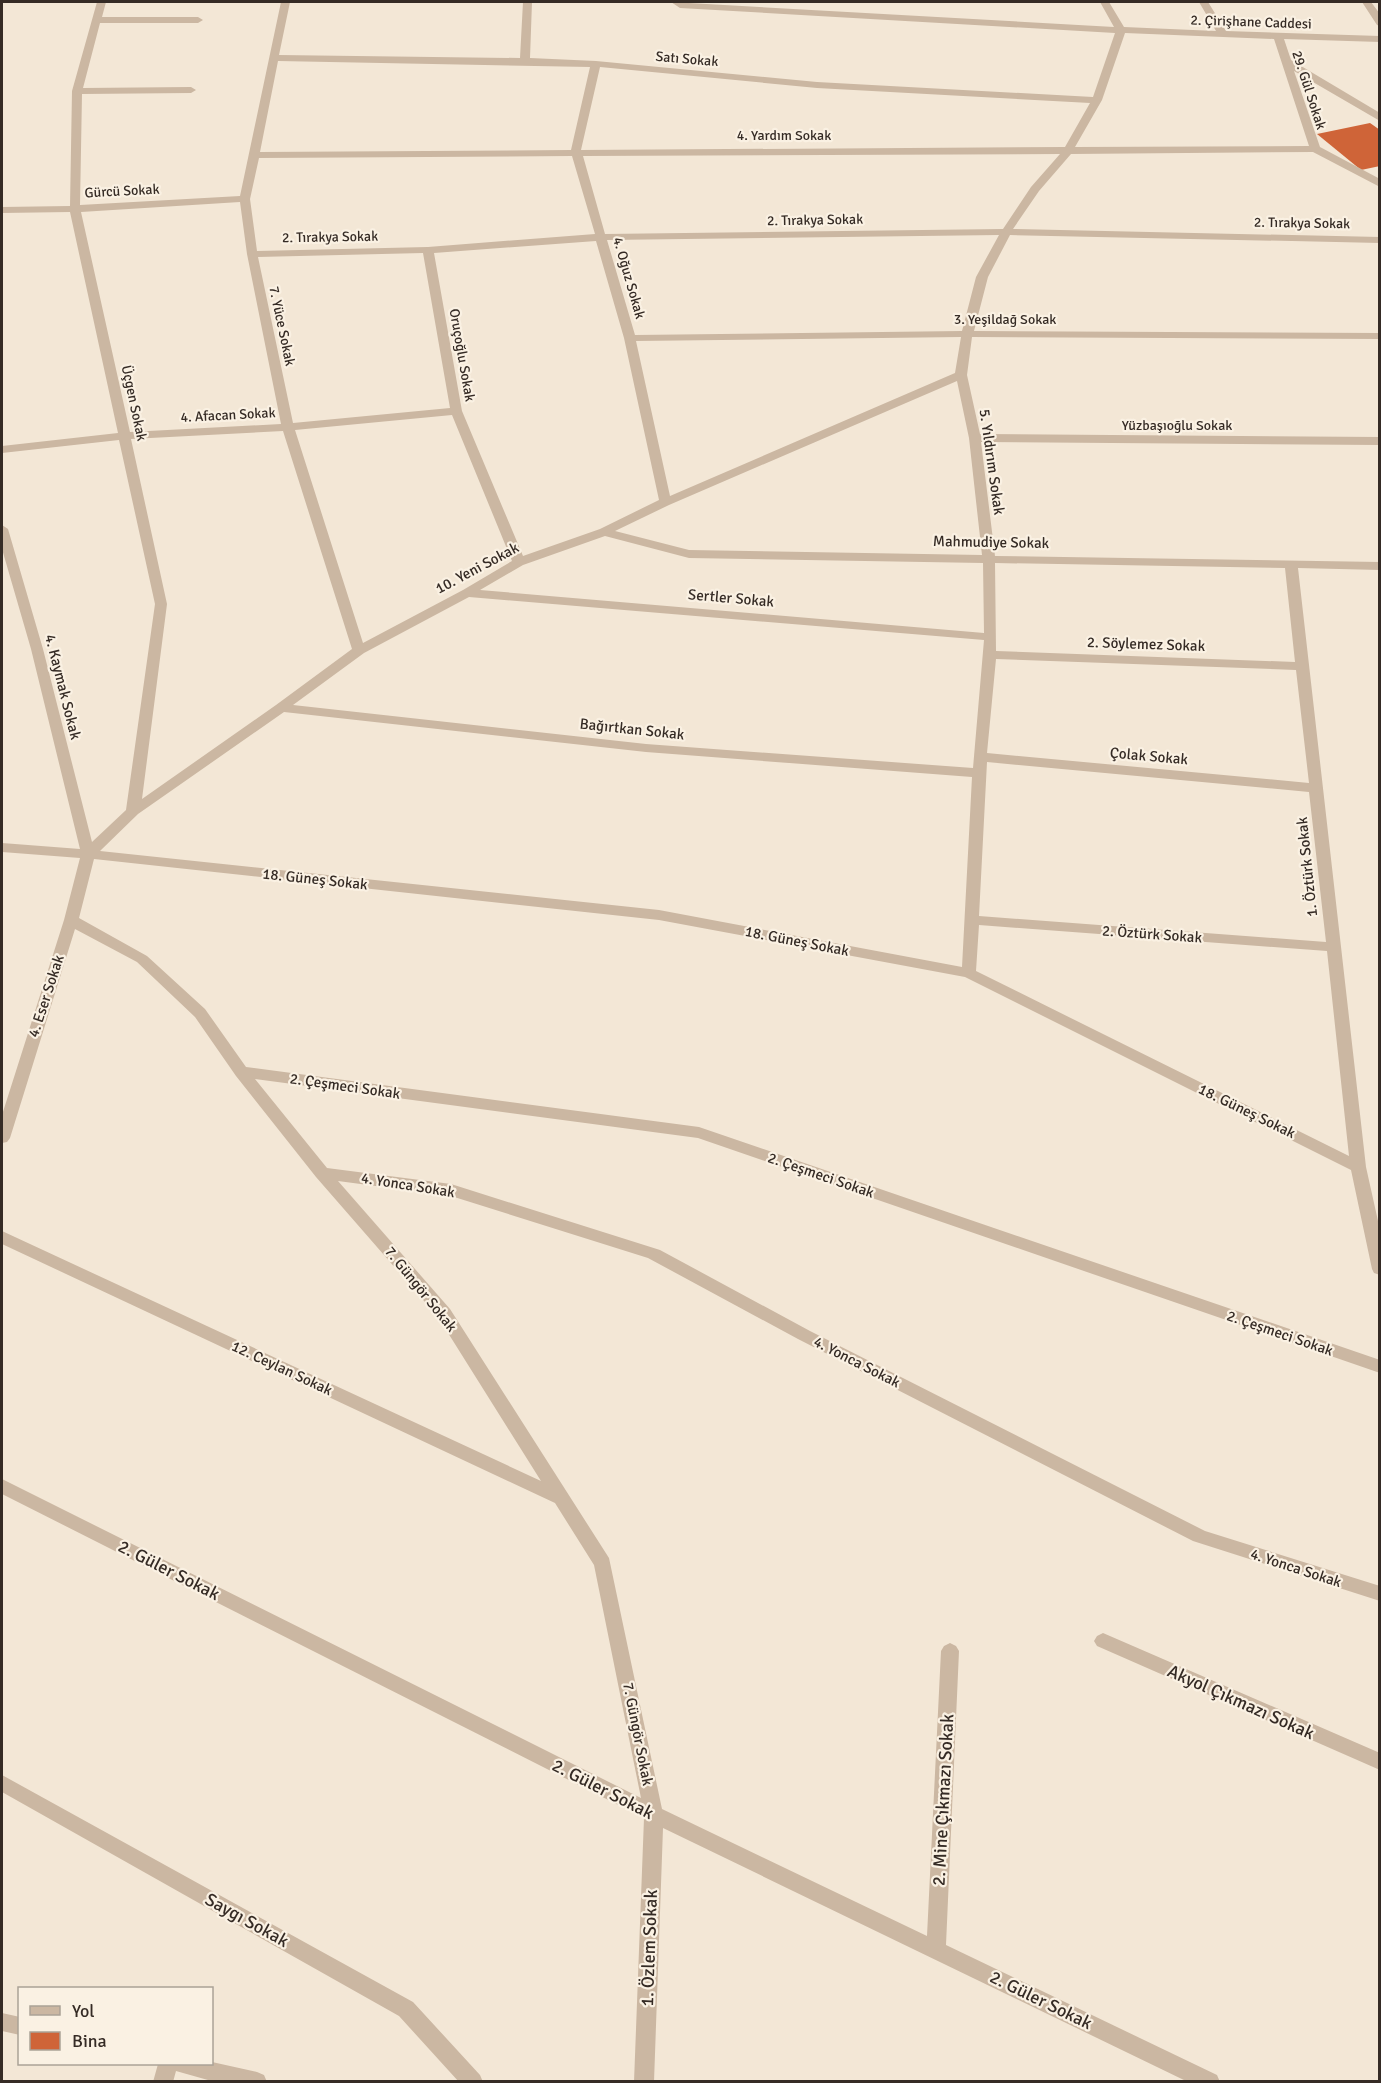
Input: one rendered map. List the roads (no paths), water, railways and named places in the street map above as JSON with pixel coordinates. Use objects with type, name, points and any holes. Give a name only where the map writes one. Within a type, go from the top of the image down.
[{"type":"street","name":"Üçgen Sokak","points":[[101,2],[77,91],[75,209],[161,604],[133,812]]},
{"type":"street","name":"7. Yüce Sokak","points":[[285,2],[245,199],[252,254],[288,428],[359,650]]},
{"type":"street","points":[[525,61],[528,2]]},
{"type":"street","name":"2. Çirişhane Caddesi","points":[[676,2],[680,5],[1121,31],[1380,39]]},
{"type":"street","points":[[1105,2],[1121,31]]},
{"type":"street","points":[[1204,2],[1223,34]]},
{"type":"street","points":[[1367,2],[1380,23]]},
{"type":"street","points":[[96,20],[198,20]]},
{"type":"street","name":"5. Yıldırım Sokak","points":[[969,973],[979,773],[991,637],[989,558],[975,438],[961,375],[967,334],[982,277],[1006,232],[1035,189],[1069,149],[1097,100],[1121,31]]},
{"type":"street","name":"29. Gül Sokak","points":[[1278,37],[1314,149],[1380,184]]},
{"type":"street","name":"Satı Sokak","points":[[275,58],[596,64],[817,85],[1097,100]]},
{"type":"street","points":[[1285,61],[1380,118]]},
{"type":"street","name":"4. Oğuz Sokak","points":[[596,64],[576,152],[630,338],[665,502]]},
{"type":"street","points":[[77,91],[191,90]]},
{"type":"street","name":"4. Yardım Sokak","points":[[254,155],[1314,149]]},
{"type":"street","name":"Gürcü Sokak","points":[[2,210],[75,209],[245,199]]},
{"type":"street","name":"2. Tırakya Sokak","points":[[252,254],[428,250],[602,237],[1006,232],[1380,240]]},
{"type":"street","name":"Oruçoğlu Sokak","points":[[428,250],[456,411],[519,562]]},
{"type":"street","name":"3. Yeşildağ Sokak","points":[[630,338],[967,334],[1380,336]]},
{"type":"street","name":"10. Yeni Sokak","points":[[88,854],[133,812],[359,650],[467,593],[519,562],[604,532],[665,502],[961,375]]},
{"type":"street","name":"4. Afacan Sokak","points":[[2,450],[126,436],[288,428],[456,411]]},
{"type":"street","name":"Yüzbaşıoğlu Sokak","points":[[975,438],[1380,441]]},
{"type":"street","name":"4. Kaymak Sokak","points":[[2,529],[37,649],[88,854]]},
{"type":"street","name":"Mahmudiye Sokak","points":[[604,532],[689,554],[1380,566]]},
{"type":"street","name":"1. Öztürk Sokak","points":[[1291,564],[1358,1167]]},
{"type":"street","name":"Sertler Sokak","points":[[467,593],[991,637]]},
{"type":"street","name":"2. Söylemez Sokak","points":[[990,655],[1302,666]]},
{"type":"street","name":"Bağırtkan Sokak","points":[[281,708],[646,748],[979,773]]},
{"type":"street","name":"Çolak Sokak","points":[[981,757],[1315,788]]},
{"type":"street","name":"18. Güneş Sokak","points":[[2,848],[88,854],[659,915],[969,973],[1358,1167]]},
{"type":"street","name":"4. Eser Sokak","points":[[2,1138],[71,920],[88,854]]},
{"type":"street","name":"7. Güngör Sokak","points":[[71,920],[142,959],[200,1012],[241,1072],[322,1173],[444,1312],[603,1563],[654,1814]]},
{"type":"street","name":"2. Öztürk Sokak","points":[[972,920],[1332,947]]},
{"type":"street","name":"2. Çeşmeci Sokak","points":[[241,1072],[699,1133],[1380,1367]]},
{"type":"street","points":[[1358,1167],[1380,1269]]},
{"type":"street","name":"4. Yonca Sokak","points":[[322,1173],[451,1190],[654,1254],[804,1335],[1199,1536],[1380,1594]]},
{"type":"street","name":"12. Ceylan Sokak","points":[[2,1238],[563,1498]]},
{"type":"street","name":"2. Güler Sokak","points":[[2,1486],[654,1814],[1210,2082]]},
{"type":"street","name":"Akyol Çıkmazı Sokak","points":[[1103,1641],[1380,1762]]},
{"type":"street","name":"2. Mine Çıkmazı Sokak","points":[[936,1950],[950,1651]]},
{"type":"street","name":"Saygı Sokak","points":[[2,1783],[406,2009],[473,2082]]},
{"type":"street","name":"1. Özlem Sokak","points":[[644,2082],[654,1814]]},
{"type":"street","points":[[2,2022],[18,2026]]},
{"type":"street","points":[[163,2082],[168,2065]]},
{"type":"street","points":[[186,2065],[257,2082]]}]
